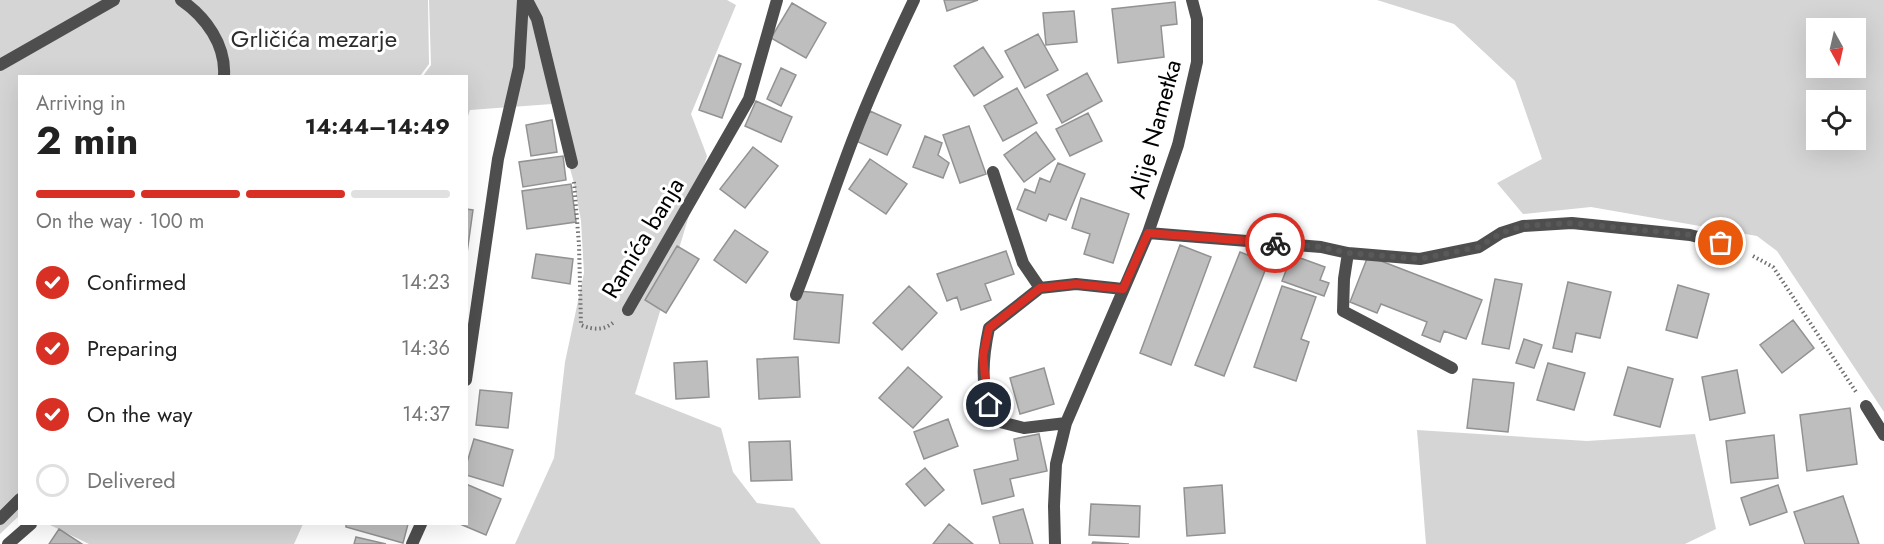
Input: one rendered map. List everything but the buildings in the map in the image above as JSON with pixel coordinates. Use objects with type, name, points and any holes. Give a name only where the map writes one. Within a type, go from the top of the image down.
[{"type":"street","points":[[0,65],[114,0]]},
{"type":"street","points":[[181,0],[195,9],[213,33],[223,60],[224,75]]},
{"type":"street","points":[[525,0],[537,19],[572,163]]},
{"type":"street","points":[[468,366],[498,159],[519,67],[525,0]]},
{"type":"street","name":"Ramića banja","points":[[628,310],[749,99],[777,0]]},
{"type":"street","points":[[796,295],[854,137],[889,51],[914,0]]},
{"type":"street","name":"Alije Nametka","points":[[1055,544],[1056,464],[1066,423],[1148,233],[1178,145],[1197,62],[1197,19],[1192,0]]},
{"type":"street","points":[[993,172],[1023,263],[1040,288]]},
{"type":"street","name":"Alije Nametka","points":[[1148,233],[1321,247],[1348,253],[1420,259],[1479,247],[1501,233],[1523,226],[1572,223],[1690,235],[1737,247]]},
{"type":"street","points":[[1348,253],[1343,311],[1452,368]]},
{"type":"street","points":[[1066,423],[1024,428],[1000,422],[989,405],[986,387],[983,356],[989,328],[1040,288],[1076,284],[1123,289]]},
{"type":"street","points":[[1866,406],[1884,435]]},
{"type":"street","points":[[0,519],[18,501]]},
{"type":"street","points":[[8,544],[30,525]]},
{"type":"street","points":[[412,544],[421,525]]},
{"type":"path","name":"Ramića banja","points":[[572,163],[579,245],[581,325],[594,330],[610,326],[628,310]]},
{"type":"path","points":[[1737,247],[1773,267],[1866,406]]},
{"type":"green space","name":"Grličića mezarje","points":[[0,0],[428,0],[429,64],[421,75],[18,75],[18,517],[0,534]]},
{"type":"green space","points":[[429,0],[727,0],[736,5],[691,114],[707,156],[635,394],[721,428],[733,472],[757,503],[794,508],[821,544],[515,544],[554,458],[565,362],[584,273],[581,221],[574,183],[552,104],[470,110],[468,116],[468,75],[424,75],[431,65]]},
{"type":"green space","points":[[1377,0],[1884,0],[1884,412],[1777,251],[1757,236],[1591,207],[1523,214],[1497,183],[1542,159],[1515,81],[1454,24]]},
{"type":"green space","points":[[1417,430],[1587,441],[1695,434],[1716,529],[1685,544],[1426,544]]},
{"type":"green space","points":[[50,525],[303,525],[294,544],[89,544]]},
{"type":"way so far","points":[[1275,243],[1321,247],[1348,253],[1420,259],[1479,247],[1501,233],[1523,226],[1572,223],[1690,235],[1721,243]]},
{"type":"route","points":[[989,405],[983,356],[989,328],[1040,288],[1076,284],[1123,289],[1148,233],[1275,243]]}]
